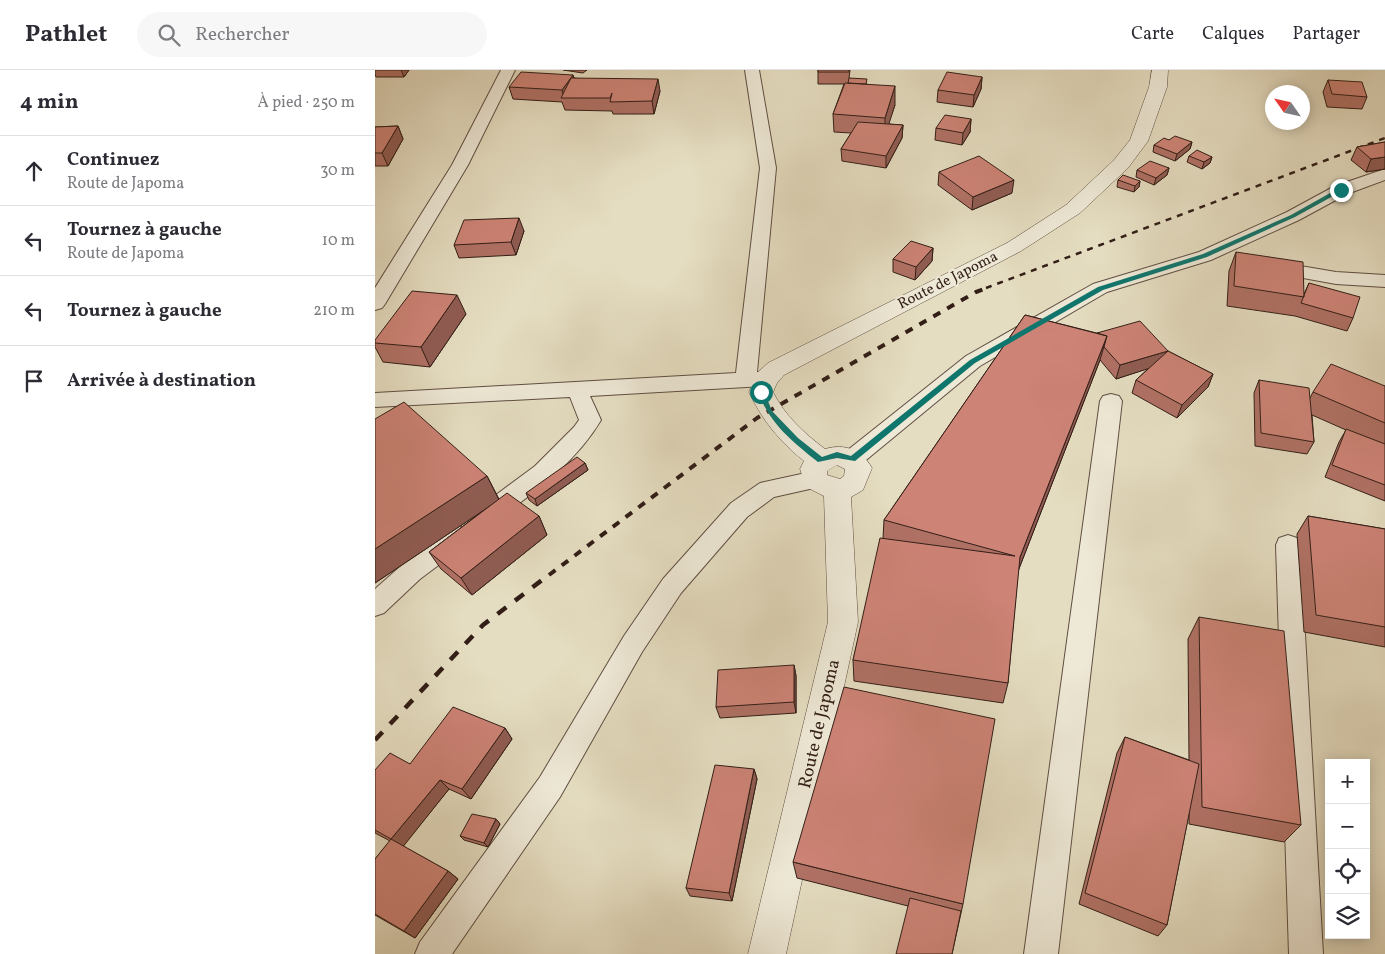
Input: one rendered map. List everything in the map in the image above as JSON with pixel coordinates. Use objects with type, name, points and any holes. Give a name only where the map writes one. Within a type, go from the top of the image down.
[{"type":"street","points":[[375,304],[460,165],[508,70]]},
{"type":"street","points":[[752,70],[768,168],[756,379],[769,412],[796,440],[824,477]]},
{"type":"street","name":"Route de Japoma","points":[[756,379],[1014,247],[1073,209],[1121,164],[1139,141],[1159,87],[1160,70]]},
{"type":"street","points":[[432,954],[550,787],[633,644],[672,586],[739,510],[768,489],[824,477],[850,486],[859,478],[859,468],[852,459],[973,361],[1100,288],[1205,256],[1293,216],[1341,190],[1385,174]]},
{"type":"street","points":[[1205,256],[1233,260]]},
{"type":"street","points":[[1252,264],[1336,278],[1385,280]]},
{"type":"street","points":[[375,400],[756,379]]},
{"type":"street","points":[[375,605],[411,572],[553,463],[584,433],[590,420],[577,389]]},
{"type":"street","points":[[1041,954],[1111,401]]},
{"type":"street","name":"Route de Japoma","points":[[767,954],[843,622],[824,477]]},
{"type":"street","points":[[1287,545],[1306,954]]},
{"type":"building","points":[[818,70],[849,70],[849,72],[818,72]]},
{"type":"building","points":[[521,72],[573,75],[562,90],[509,87]]},
{"type":"building","points":[[947,72],[982,77],[974,95],[938,90]]},
{"type":"building","points":[[571,78],[658,79],[652,101],[610,102],[612,93],[610,98],[561,98]]},
{"type":"building","points":[[849,78],[867,79],[866,84],[848,83]]},
{"type":"building","points":[[1328,80],[1362,82],[1367,97],[1332,94]]},
{"type":"building","points":[[845,83],[895,86],[885,118],[833,114]]},
{"type":"building","points":[[945,115],[971,119],[963,133],[936,128]]},
{"type":"building","points":[[858,122],[903,125],[886,156],[841,149]]},
{"type":"building","points":[[398,126],[382,153],[375,153],[375,127]]},
{"type":"building","points":[[1175,136],[1192,142],[1177,154],[1154,145],[1164,138],[1169,140]]},
{"type":"building","points":[[1385,142],[1385,157],[1371,159],[1357,147]]},
{"type":"building","points":[[1197,150],[1212,157],[1204,162],[1189,156]]},
{"type":"building","points":[[979,156],[1014,180],[973,197],[939,172]]},
{"type":"building","points":[[1150,161],[1169,168],[1156,178],[1137,170]]},
{"type":"building","points":[[1123,175],[1140,181],[1135,186],[1118,180]]},
{"type":"building","points":[[519,218],[511,242],[454,245],[464,220]]},
{"type":"building","points":[[911,241],[933,248],[916,267],[893,259]]},
{"type":"building","points":[[1236,252],[1303,262],[1304,297],[1234,286]]},
{"type":"building","points":[[1309,283],[1360,297],[1353,318],[1301,303]]},
{"type":"building","points":[[412,291],[457,295],[421,347],[375,343],[375,340]]},
{"type":"building","points":[[1025,315],[1107,336],[1020,557],[1008,683],[853,660],[880,538],[1015,556],[884,520]]},
{"type":"building","points":[[1140,321],[1168,351],[1120,365],[1104,347],[1107,336],[1097,333]]},
{"type":"building","points":[[1168,351],[1213,374],[1182,405],[1136,380]]},
{"type":"building","points":[[1331,364],[1385,386],[1385,423],[1313,392]]},
{"type":"building","points":[[1259,380],[1309,388],[1314,442],[1261,433]]},
{"type":"building","points":[[404,402],[487,476],[375,549],[375,419]]},
{"type":"building","points":[[1346,429],[1385,444],[1385,485],[1332,465]]},
{"type":"building","points":[[577,457],[585,463],[535,499],[526,493]]},
{"type":"building","points":[[507,493],[539,516],[461,578],[429,552]]},
{"type":"building","points":[[1308,516],[1385,529],[1385,627],[1316,615]]},
{"type":"building","points":[[1199,617],[1284,631],[1301,825],[1202,807]]},
{"type":"building","points":[[794,665],[794,702],[716,707],[718,670]]},
{"type":"building","points":[[844,687],[995,719],[963,904],[793,862]]},
{"type":"building","points":[[453,707],[505,728],[462,789],[440,780],[391,839],[375,830],[375,770],[390,753],[410,764]]},
{"type":"building","points":[[1125,737],[1199,764],[1167,925],[1085,893]]},
{"type":"building","points":[[715,765],[754,769],[729,893],[686,888]]},
{"type":"building","points":[[472,814],[496,819],[484,843],[460,836]]},
{"type":"building","points":[[391,839],[448,871],[404,931],[375,914],[375,859]]},
{"type":"building","points":[[910,898],[961,911],[952,954],[896,954]]},
{"type":"railway","points":[[986,288],[1385,138]]},
{"type":"railway","points":[[549,575],[757,418],[976,292],[990,287]]},
{"type":"railway","points":[[375,740],[483,625],[550,574]]},
{"type":"route","points":[[761,392],[769,412],[796,440],[821,460],[837,455],[852,459],[973,361],[1100,288],[1205,256],[1293,216],[1341,190]]}]
